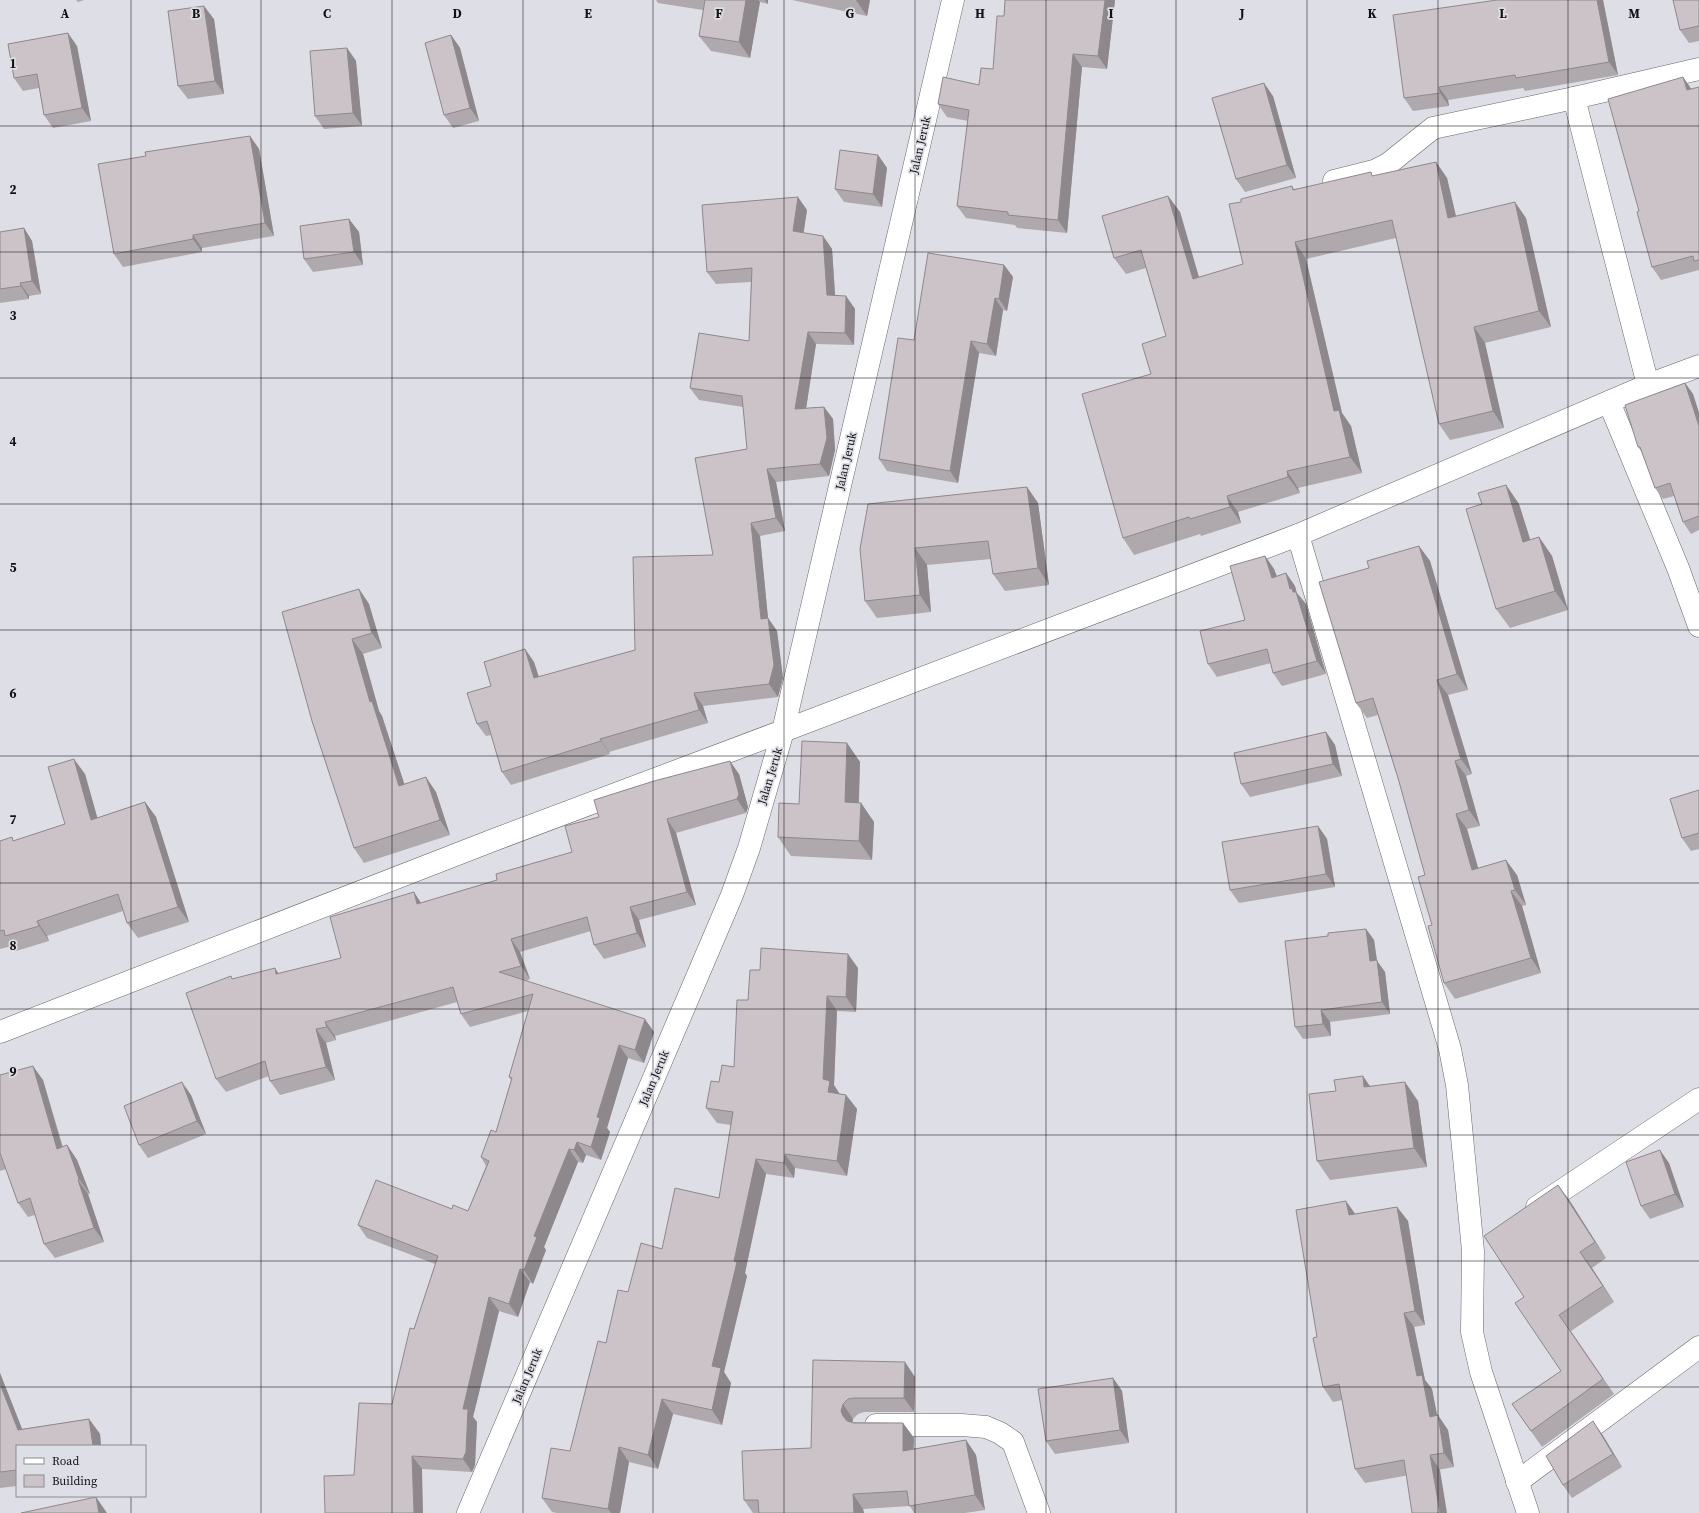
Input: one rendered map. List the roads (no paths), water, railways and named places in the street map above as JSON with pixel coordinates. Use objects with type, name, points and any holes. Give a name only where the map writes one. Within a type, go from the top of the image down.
[{"type":"street","name":"Jalan Jeruk","points":[[468,1513],[732,895],[749,848],[783,731],[953,0]]},
{"type":"street","points":[[1315,186],[1374,170],[1388,164],[1433,128],[1574,98],[1699,69]]},
{"type":"street","points":[[1574,98],[1648,385]]},
{"type":"street","points":[[0,1032],[491,841],[1298,535],[1648,385],[1699,366]]},
{"type":"street","points":[[1609,402],[1678,568],[1699,626]]},
{"type":"street","points":[[1298,535],[1450,1049],[1457,1085],[1473,1250],[1472,1332],[1481,1372],[1528,1513]]},
{"type":"street","points":[[1518,1220],[1699,1099]]},
{"type":"street","points":[[1473,1250],[1492,1238]]},
{"type":"street","points":[[1517,1482],[1699,1347]]},
{"type":"street","points":[[864,1425],[962,1425],[986,1427],[1000,1433],[1013,1442],[1039,1513]]}]
